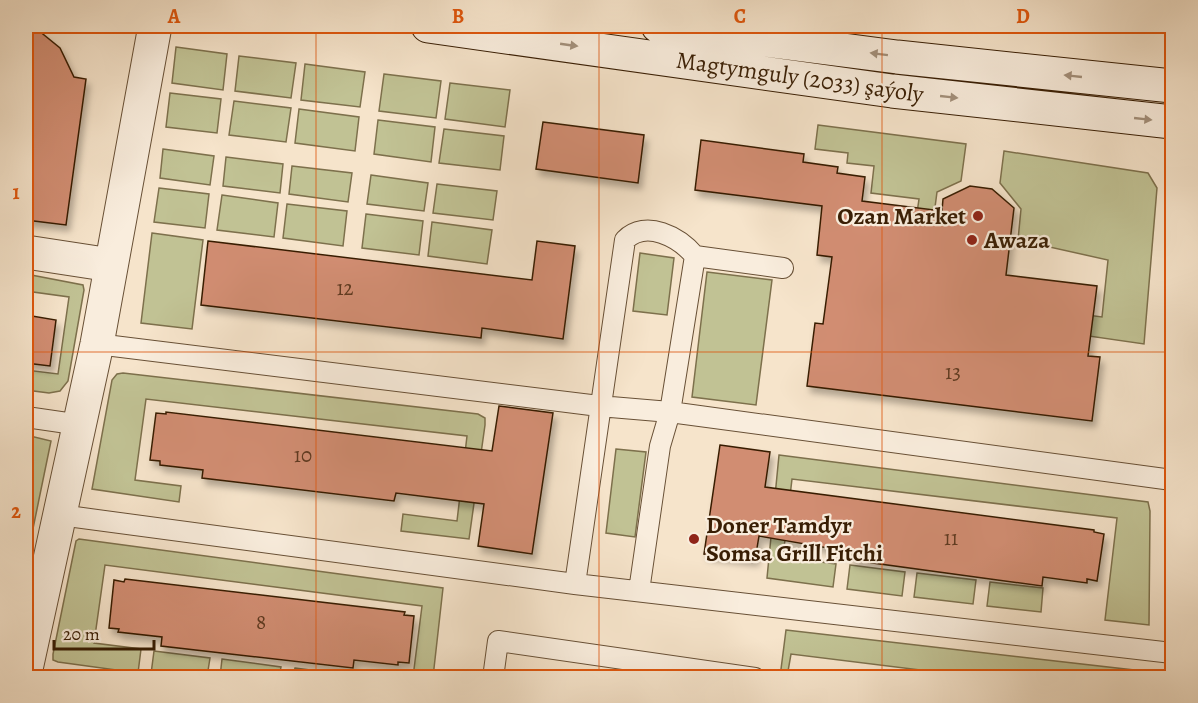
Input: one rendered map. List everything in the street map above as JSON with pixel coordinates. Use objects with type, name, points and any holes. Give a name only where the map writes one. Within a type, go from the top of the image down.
[{"type":"main road","points":[[26,669],[35,581],[60,515],[81,425],[155,26]]},
{"type":"main road","name":"Magtymguly (2033) şaýoly","points":[[428,26],[892,91],[1173,122]]},
{"type":"main road","name":"Magtymguly (2033) şaýoly","points":[[658,26],[897,57],[1173,86]]},
{"type":"main road","points":[[26,252],[111,265]]},
{"type":"lane","points":[[575,584],[599,406],[625,240],[631,234],[645,231],[665,232],[689,249],[694,256],[670,412],[660,446],[639,591]]},
{"type":"lane","points":[[694,256],[783,268]]},
{"type":"lane","points":[[97,344],[599,406],[670,412],[1173,480]]},
{"type":"lane","points":[[26,417],[81,425]]},
{"type":"lane","points":[[60,515],[575,584],[1173,653]]},
{"type":"lane","points":[[494,678],[498,641],[755,678]]},
{"type":"green space","points":[[176,47],[227,54],[223,90],[172,83]]},
{"type":"green space","points":[[239,56],[296,63],[291,98],[235,91]]},
{"type":"green space","points":[[305,64],[365,72],[360,107],[301,100]]},
{"type":"green space","points":[[384,74],[441,81],[436,118],[379,111]]},
{"type":"green space","points":[[450,83],[510,90],[505,127],[445,119]]},
{"type":"green space","points":[[170,93],[221,99],[217,133],[166,127]]},
{"type":"green space","points":[[234,101],[291,108],[286,142],[229,135]]},
{"type":"green space","points":[[299,109],[359,117],[355,151],[295,143]]},
{"type":"green space","points":[[378,120],[435,127],[431,162],[374,154]]},
{"type":"green space","points":[[818,125],[966,144],[961,181],[937,192],[934,215],[917,213],[919,199],[871,193],[874,166],[847,163],[848,153],[815,149]]},
{"type":"green space","points":[[444,129],[504,136],[500,170],[439,163]]},
{"type":"green space","points":[[163,149],[214,156],[210,185],[160,178]]},
{"type":"green space","points":[[1004,151],[1148,173],[1157,188],[1144,344],[984,321],[988,302],[1102,317],[1108,260],[1018,240],[1021,209],[1000,183]]},
{"type":"green space","points":[[226,157],[283,164],[280,193],[223,186]]},
{"type":"green space","points":[[292,166],[352,173],[348,202],[289,194]]},
{"type":"green space","points":[[371,175],[428,183],[424,211],[367,204]]},
{"type":"green space","points":[[437,184],[497,191],[493,220],[433,213]]},
{"type":"green space","points":[[159,188],[209,194],[205,228],[154,222]]},
{"type":"green space","points":[[222,195],[278,203],[274,237],[217,230]]},
{"type":"green space","points":[[287,204],[347,211],[343,246],[283,238]]},
{"type":"green space","points":[[366,214],[423,221],[419,255],[362,248]]},
{"type":"green space","points":[[432,222],[492,230],[487,264],[428,256]]},
{"type":"green space","points":[[152,233],[203,240],[192,329],[141,323]]},
{"type":"green space","points":[[640,253],[674,258],[667,315],[633,311]]},
{"type":"green space","points":[[707,272],[772,280],[756,405],[692,397]]},
{"type":"green space","points":[[26,274],[83,285],[68,381],[60,391],[49,393],[26,390],[26,370],[58,374],[69,297],[26,291]]},
{"type":"green space","points":[[117,374],[478,414],[485,418],[485,425],[469,539],[401,531],[403,514],[457,521],[467,436],[146,399],[135,480],[181,486],[179,502],[92,489],[112,380]]},
{"type":"green space","points":[[26,435],[51,441],[29,548],[26,548]]},
{"type":"green space","points":[[616,449],[646,452],[635,537],[606,533]]},
{"type":"green space","points":[[779,455],[1148,502],[1150,511],[1149,625],[1105,620],[1117,518],[792,479],[783,557],[836,564],[833,587],[767,578]]},
{"type":"green space","points":[[79,539],[443,588],[433,677],[413,677],[422,606],[105,565],[94,643],[141,649],[138,673],[58,662],[53,660],[53,654],[76,541]]},
{"type":"green space","points":[[850,565],[905,572],[902,596],[847,589]]},
{"type":"green space","points":[[917,573],[976,580],[973,604],[914,597]]},
{"type":"green space","points":[[990,582],[1043,588],[1041,612],[987,606]]},
{"type":"green space","points":[[786,630],[1134,670],[1134,677],[977,677],[791,654],[787,677],[780,677]]},
{"type":"green space","points":[[154,651],[210,658],[207,677],[151,674]]},
{"type":"green space","points":[[222,659],[281,667],[279,677],[220,677]]},
{"type":"green space","points":[[295,668],[348,675],[348,677],[293,677]]},
{"type":"building","points":[[26,26],[33,26],[60,48],[74,77],[86,79],[66,225],[26,220]]},
{"type":"building","points":[[543,122],[644,135],[638,183],[536,169]]},
{"type":"building","points":[[701,140],[804,154],[803,162],[838,167],[837,173],[865,177],[862,201],[942,211],[943,199],[970,186],[992,189],[1014,208],[1006,275],[1097,286],[1088,356],[1100,357],[1092,421],[807,386],[815,323],[823,324],[832,257],[817,255],[822,206],[695,190]]},
{"type":"building","points":[[208,241],[532,280],[537,241],[575,246],[563,339],[482,328],[481,338],[201,305]]},
{"type":"building","points":[[26,315],[56,320],[50,366],[26,363]]},
{"type":"building","points":[[499,406],[553,413],[532,554],[478,546],[484,504],[396,493],[394,501],[202,478],[203,470],[160,465],[160,461],[150,460],[156,413],[166,414],[166,412],[492,451]]},
{"type":"building","points":[[720,445],[770,452],[765,487],[1094,530],[1094,532],[1104,534],[1097,581],[1087,579],[1087,583],[1043,577],[1042,586],[851,560],[852,552],[759,536],[755,560],[704,554]]},
{"type":"building","points":[[125,579],[405,612],[404,615],[414,616],[409,663],[398,662],[398,665],[354,660],[353,668],[161,646],[162,637],[118,632],[119,629],[109,628],[114,580],[124,582]]},
{"type":"place","name":"Ozan Market","points":[[978,216]]},
{"type":"place","name":"Awaza","points":[[972,240]]},
{"type":"place","name":"Doner Tamdyr Somsa Grill Fitchi","points":[[694,539]]}]
